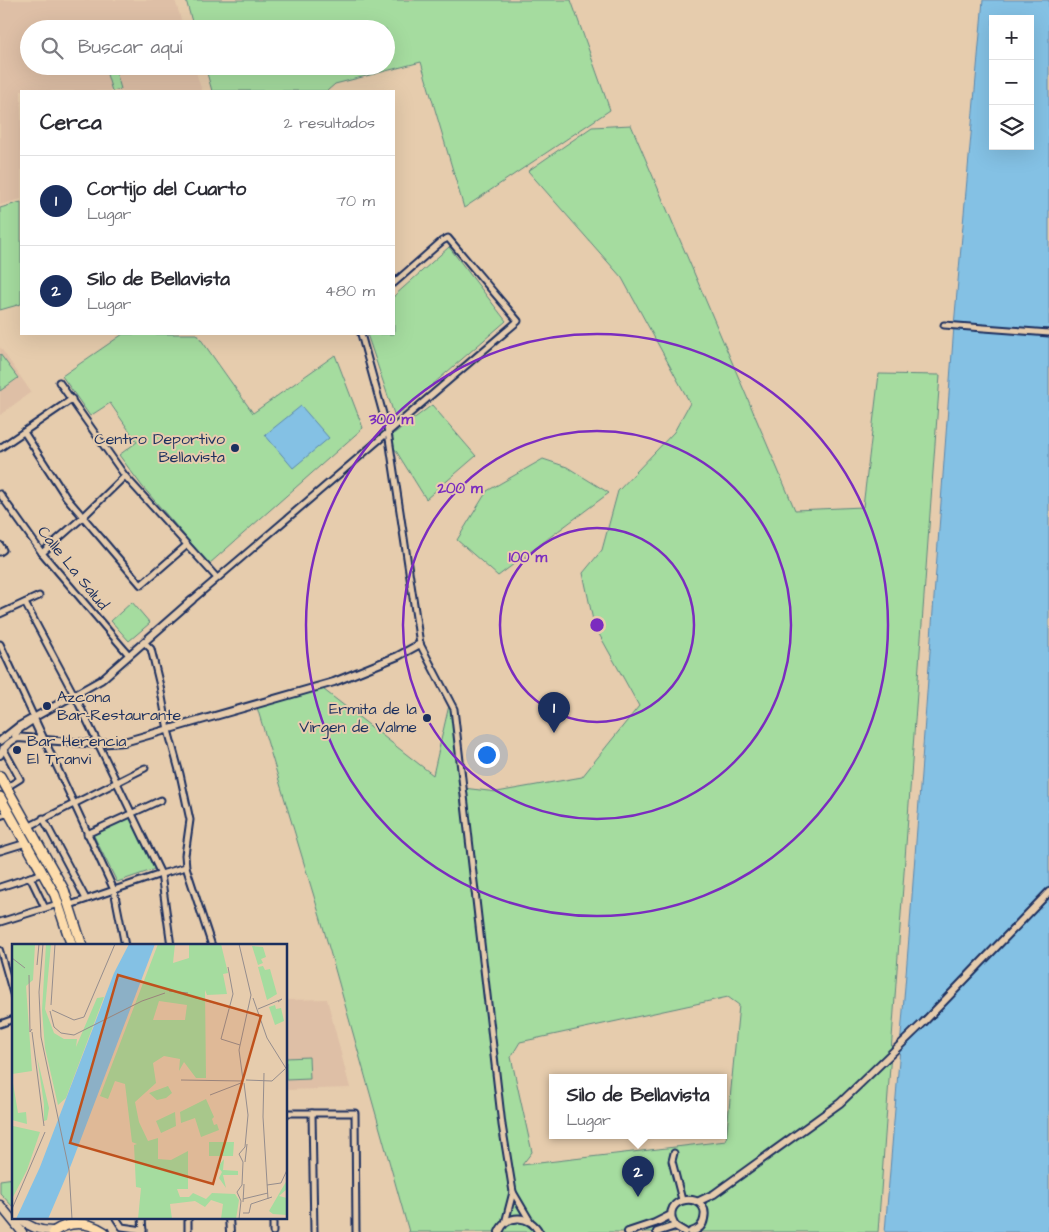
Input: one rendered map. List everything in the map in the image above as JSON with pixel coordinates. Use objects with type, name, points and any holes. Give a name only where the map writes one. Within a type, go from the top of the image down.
[{"type":"main road","points":[[0,776],[60,884],[70,905],[81,944]]},
{"type":"main road","points":[[0,797],[4,814],[26,843],[59,904],[71,944]]},
{"type":"main road","points":[[0,1203],[12,1213]]},
{"type":"main road","points":[[0,1203],[12,1219]]},
{"type":"main road","points":[[13,1220],[22,1232]]},
{"type":"main road","points":[[20,1220],[28,1226],[46,1231],[54,1231],[65,1222],[86,1224],[100,1230]]},
{"type":"street","points":[[0,741],[101,680],[217,578],[518,321],[448,238],[442,241],[395,282]]},
{"type":"street","points":[[944,325],[1049,333]]},
{"type":"street","points":[[360,335],[388,432],[420,644],[454,709],[502,1125],[513,1192],[530,1221],[540,1232]]},
{"type":"street","points":[[59,382],[125,476],[217,578]]},
{"type":"street","points":[[0,448],[72,399]]},
{"type":"street","points":[[24,432],[66,497],[141,585],[186,545]]},
{"type":"street","points":[[42,553],[125,476]]},
{"type":"street","name":"Calle La Salud","points":[[0,494],[42,553],[129,655]]},
{"type":"street","points":[[0,614],[39,596]]},
{"type":"street","points":[[25,603],[74,695],[161,874],[171,944]]},
{"type":"street","points":[[144,642],[151,649],[190,820],[185,855],[186,867],[211,944]]},
{"type":"street","points":[[0,644],[114,890],[125,944]]},
{"type":"street","points":[[0,755],[3,748],[18,738],[98,744],[124,742],[334,682],[398,656],[420,644]]},
{"type":"street","points":[[34,719],[39,738],[14,736],[20,729],[34,719]]},
{"type":"street","points":[[3,748],[20,779],[12,784]]},
{"type":"street","points":[[28,827],[145,768]]},
{"type":"street","points":[[88,834],[161,800]]},
{"type":"street","points":[[43,818],[86,900]]},
{"type":"street","points":[[0,851],[26,843]]},
{"type":"street","points":[[70,905],[186,867]]},
{"type":"street","points":[[0,887],[43,873]]},
{"type":"street","points":[[30,877],[44,908]]},
{"type":"street","points":[[697,1202],[714,1194],[840,1103],[871,1076],[1049,892]]},
{"type":"street","points":[[0,922],[59,904]]},
{"type":"street","points":[[0,950],[12,992]]},
{"type":"street","points":[[0,1024],[12,1020]]},
{"type":"street","points":[[288,1113],[355,1113],[356,1232]]},
{"type":"street","points":[[312,1113],[314,1232]]},
{"type":"street","points":[[674,1153],[672,1162],[682,1200]]},
{"type":"street","points":[[499,1232],[505,1223],[513,1192]]},
{"type":"street","points":[[691,1232],[702,1224],[704,1210],[714,1194]]},
{"type":"street","points":[[685,1232],[675,1226],[671,1215],[674,1207],[682,1200],[692,1200],[697,1202],[704,1210]]},
{"type":"street","points":[[628,1232],[655,1223],[671,1215]]},
{"type":"street","points":[[505,1223],[518,1218],[530,1221]]},
{"type":"street","points":[[117,1220],[122,1227],[143,1231]]},
{"type":"street","points":[[657,1232],[675,1226]]},
{"type":"shaded area","points":[[0,0],[175,0],[181,20],[20,20],[20,75],[197,75],[202,90],[20,90],[20,199],[0,205]]},
{"type":"shaded area","points":[[0,347],[31,392],[0,415]]},
{"type":"shaded area","points":[[327,999],[350,1088],[288,1090],[288,1000]]},
{"type":"green space","points":[[186,0],[571,0],[610,110],[464,208],[421,62],[395,69],[395,20],[192,20]]},
{"type":"green space","points":[[107,75],[117,75],[121,89],[112,90]]},
{"type":"green space","points":[[208,75],[370,75],[335,84],[328,90],[212,90]]},
{"type":"green space","points":[[631,125],[795,510],[863,507],[879,374],[940,375],[878,1232],[409,1232],[322,923],[256,704],[319,686],[433,775],[450,701],[463,788],[497,792],[582,777],[639,706],[594,625],[583,573],[602,550],[618,491],[674,432],[690,403],[622,278],[528,171],[592,127]]},
{"type":"green space","points":[[20,202],[20,304],[0,310],[0,208]]},
{"type":"green space","points":[[449,247],[506,321],[395,417],[367,335],[395,335],[395,295]]},
{"type":"green space","name":"Centro Deportivo Bellavista","points":[[122,335],[198,335],[253,413],[335,355],[363,428],[209,564],[142,486],[119,455],[137,442],[110,403],[90,416],[62,376]]},
{"type":"green space","points":[[0,354],[18,378],[0,391]]},
{"type":"green space","points":[[432,405],[476,456],[426,499],[388,438]]},
{"type":"green space","points":[[543,459],[567,467],[609,493],[498,576],[457,540],[487,491]]},
{"type":"green space","points":[[132,602],[150,623],[129,641],[111,621]]},
{"type":"green space","points":[[130,815],[155,869],[117,882],[93,834]]},
{"type":"green space","points":[[309,1057],[310,1079],[288,1080],[288,1058]]},
{"type":"green space","points":[[12,1178],[12,1206],[0,1193],[0,1180]]},
{"type":"water","points":[[983,0],[1049,0],[1049,1232],[885,1232],[909,937],[954,326]]},
{"type":"water","points":[[301,406],[329,438],[293,468],[265,435]]},
{"type":"place","name":"Centro Deportivo Bellavista","points":[[235,448]]},
{"type":"place","name":"Azcona Bar-Restaurante","points":[[47,706]]},
{"type":"place","name":"Ermita de la Virgen de Valme","points":[[427,718]]},
{"type":"place","name":"Cortijo del Cuarto","points":[[554,733]]},
{"type":"place","name":"Bar Herencia El Tranvi","points":[[17,750]]},
{"type":"place","name":"Silo de Bellavista","points":[[638,1197]]}]
